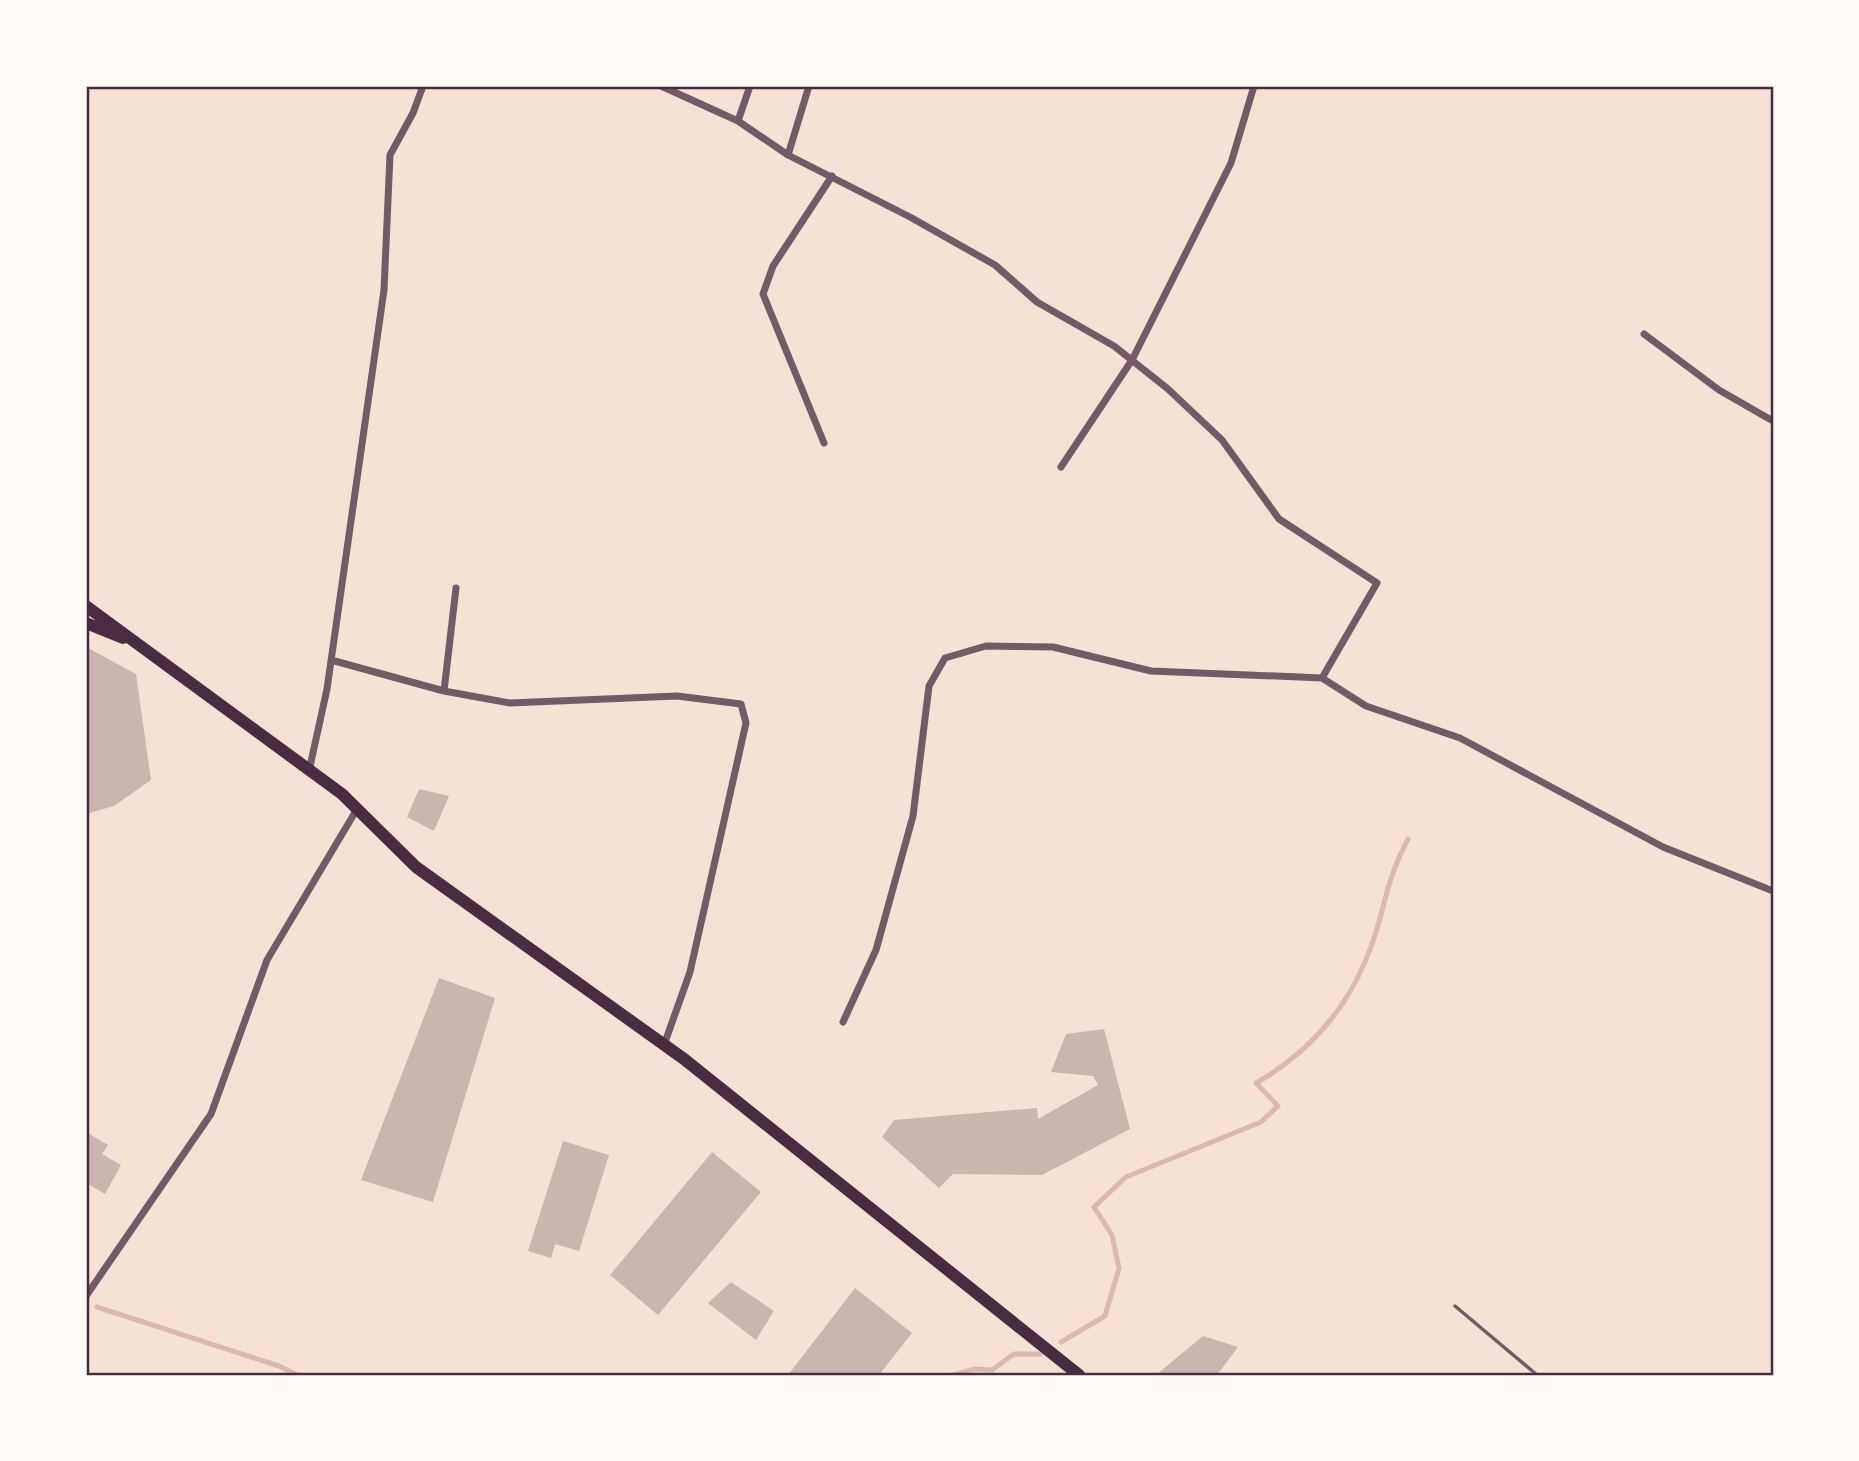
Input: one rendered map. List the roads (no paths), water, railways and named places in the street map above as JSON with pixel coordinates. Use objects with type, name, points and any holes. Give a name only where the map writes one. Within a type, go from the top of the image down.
[{"type":"main road","points":[[86,606],[107,619],[126,639],[342,794],[415,867],[664,1045],[1079,1375]]},
{"type":"main road","points":[[86,623],[126,639]]},
{"type":"street","points":[[309,772],[331,660],[384,290],[390,155],[413,113],[423,86]]},
{"type":"street","points":[[661,86],[738,121],[788,155],[832,176],[995,265],[1037,302],[1114,346],[1222,440],[1279,519],[1377,583],[1322,678]]},
{"type":"street","points":[[738,121],[750,86]]},
{"type":"street","points":[[788,155],[809,86]]},
{"type":"street","points":[[1061,467],[1132,360],[1231,163],[1254,86]]},
{"type":"street","points":[[824,443],[763,294],[773,266],[832,176]]},
{"type":"street","points":[[1644,334],[1719,390],[1773,421]]},
{"type":"street","points":[[444,691],[456,589]]},
{"type":"street","points":[[843,1022],[876,950],[913,816],[929,686],[945,658],[986,646],[1054,647],[1151,671],[1322,678],[1366,706],[1460,738],[1663,847],[1773,891]]},
{"type":"street","points":[[331,660],[444,691],[510,703],[677,696],[741,704],[746,723],[690,972],[664,1045]]},
{"type":"street","points":[[86,1296],[211,1114],[267,960],[357,809]]},
{"type":"lane","points":[[1455,1306],[1537,1375]]},
{"type":"waterway","points":[[1061,1342],[1105,1316],[1119,1268],[1112,1235],[1094,1207],[1126,1177],[1261,1122],[1278,1106],[1256,1083],[1295,1056],[1342,1005],[1364,964],[1391,878],[1408,839]]},
{"type":"waterway","points":[[97,1307],[279,1366],[297,1375]]},
{"type":"waterway","points":[[953,1375],[975,1369],[992,1370],[1014,1354],[1040,1354]]}]
